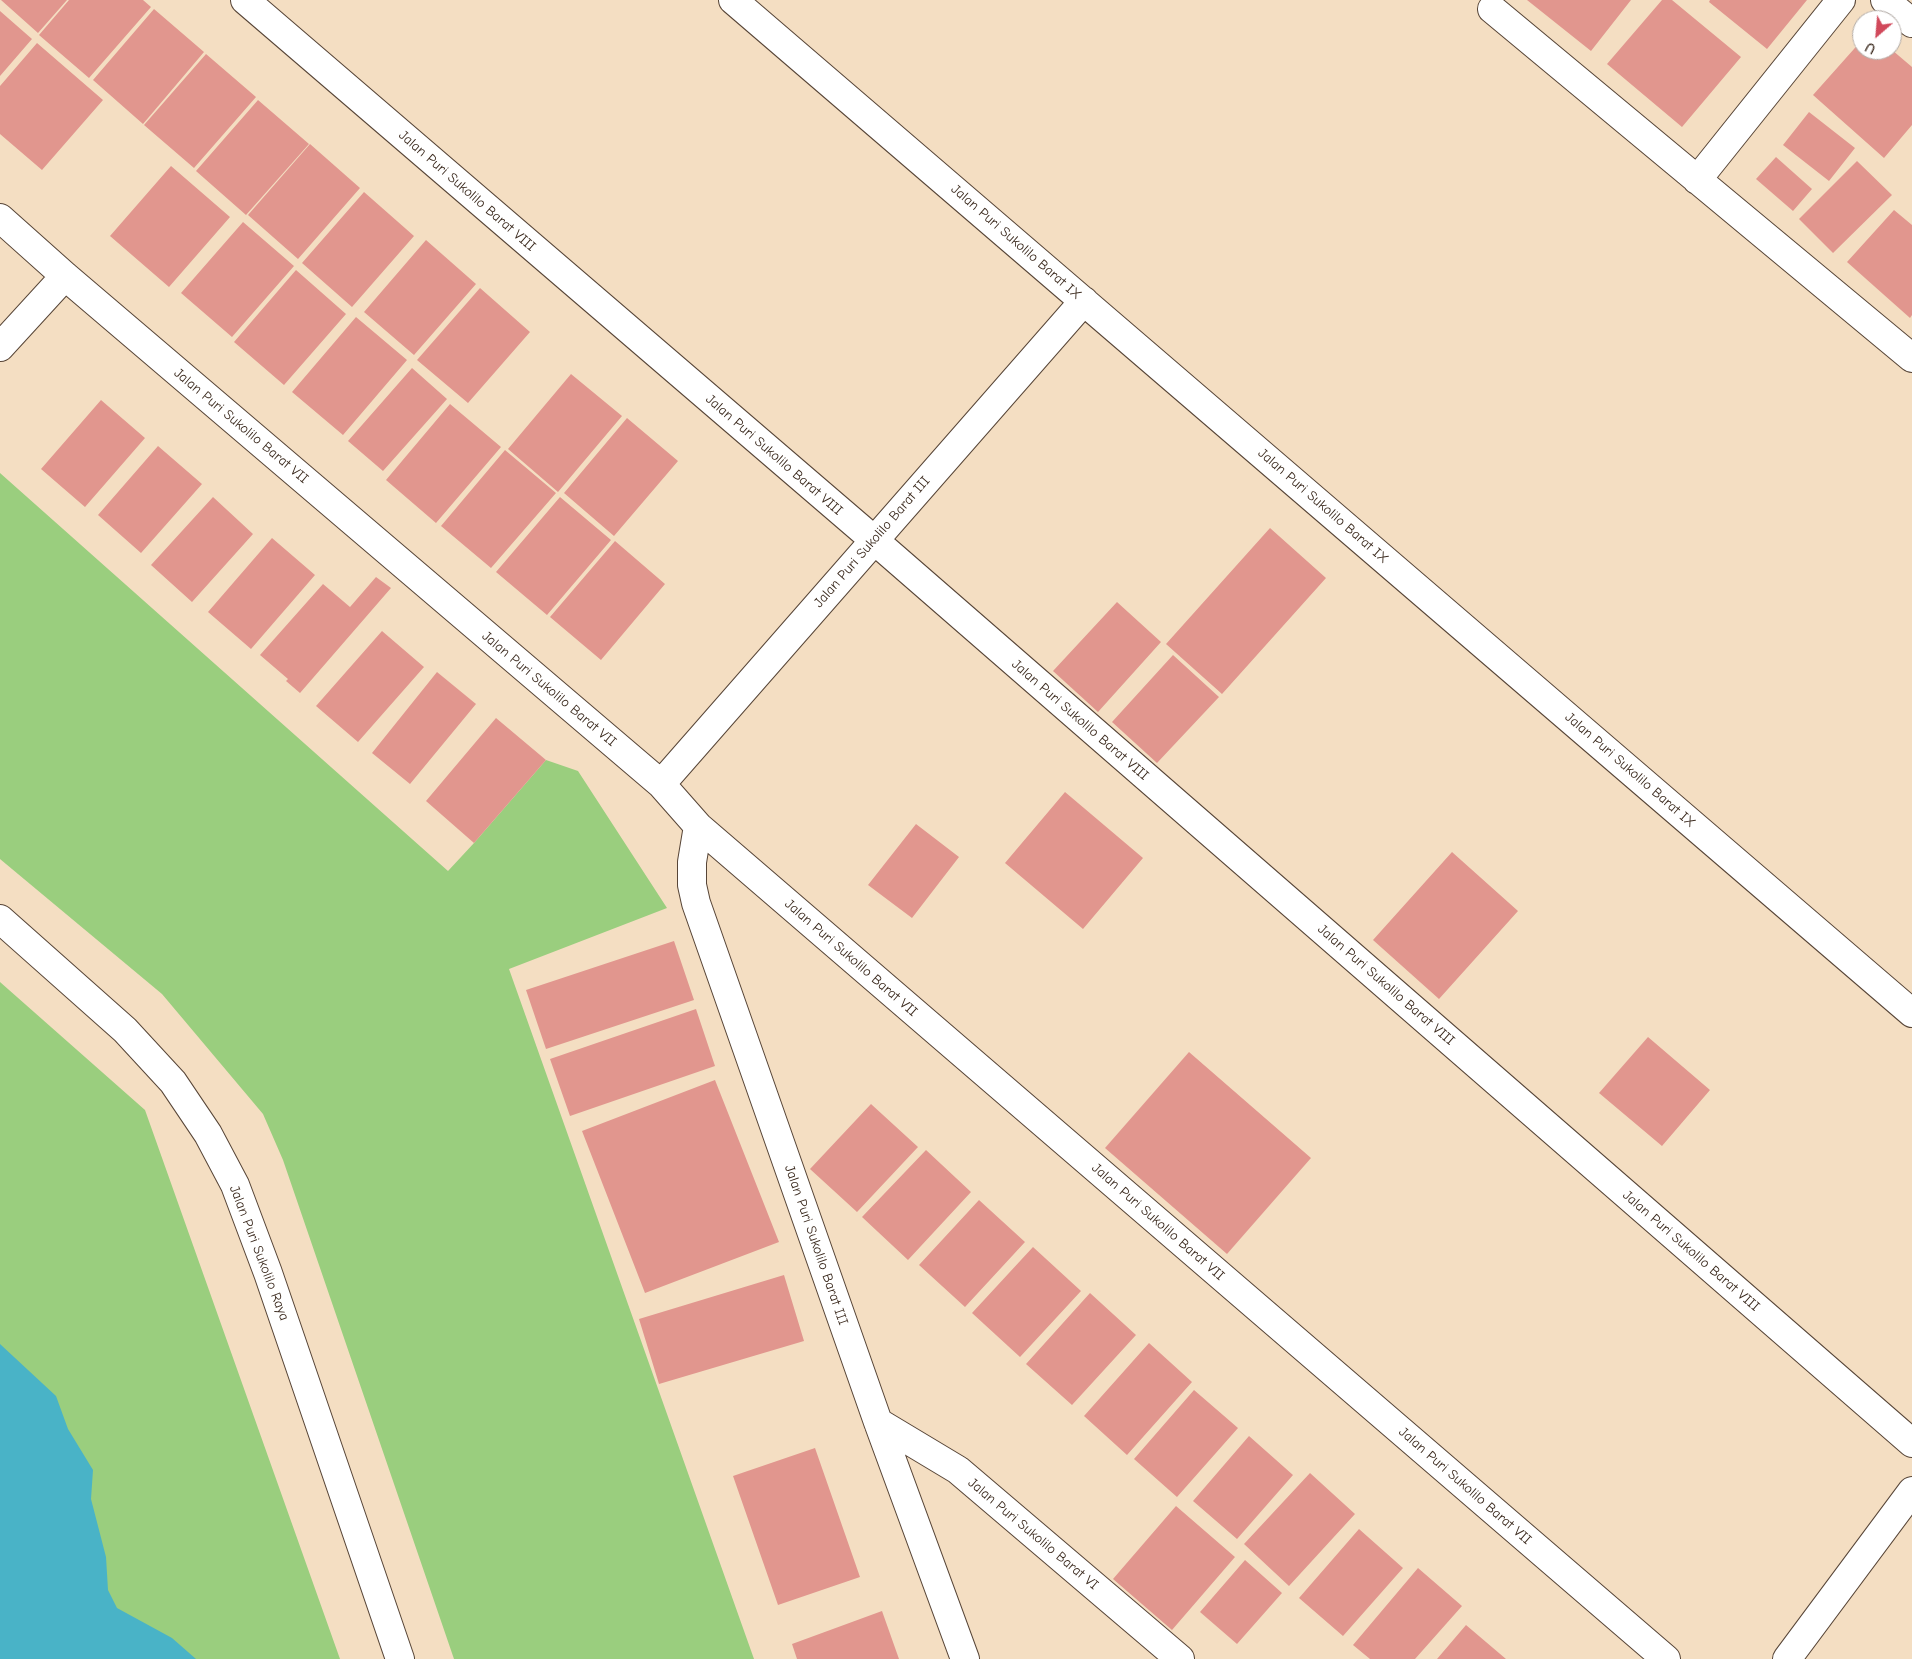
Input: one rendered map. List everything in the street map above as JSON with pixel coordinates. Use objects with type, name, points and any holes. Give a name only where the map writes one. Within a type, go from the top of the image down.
[{"type":"street","name":"Jalan Puri Sukolilo Barat VIII","points":[[245,0],[874,540],[1912,1443]]},
{"type":"street","name":"Jalan Puri Sukolilo Barat IX","points":[[733,0],[1912,1013]]},
{"type":"street","points":[[1697,180],[1842,0]]},
{"type":"street","points":[[1885,0],[1912,23]]},
{"type":"street","points":[[1492,9],[1912,358]]},
{"type":"street","name":"Jalan Puri Sukolilo Barat VII","points":[[5,232],[40,254],[661,784],[698,826],[1666,1659]]},
{"type":"street","points":[[0,347],[65,276]]},
{"type":"street","name":"Jalan Puri Sukolilo Barat III","points":[[661,784],[1084,301]]},
{"type":"street","name":"Jalan Puri Sukolilo Barat III","points":[[698,826],[692,862],[692,885],[696,904],[878,1422],[965,1659]]},
{"type":"street","name":"Jalan Puri Sukolilo Raya","points":[[0,919],[125,1030],[173,1082],[208,1134],[235,1186],[268,1273],[400,1659]]},
{"type":"street","name":"Jalan Puri Sukolilo Barat VI","points":[[878,1422],[958,1470],[1180,1659]]},
{"type":"street","points":[[1787,1659],[1912,1491]]},
{"type":"green space","points":[[0,473],[448,871],[546,760],[578,771],[667,908],[509,969],[754,1659],[454,1659],[283,1160],[263,1114],[162,994],[0,859]]},
{"type":"green space","points":[[0,982],[145,1110],[340,1659],[0,1659]]},
{"type":"water","points":[[0,1344],[56,1396],[68,1429],[93,1470],[91,1499],[106,1557],[108,1590],[117,1608],[172,1638],[196,1659],[0,1659]]},
{"type":"building","points":[[1,0],[67,0],[38,33]]},
{"type":"building","points":[[69,0],[143,0],[151,7],[89,78],[39,35]]},
{"type":"building","points":[[1527,0],[1631,0],[1591,51]]},
{"type":"building","points":[[1662,0],[1672,0],[1741,57],[1682,127],[1607,64]]},
{"type":"building","points":[[1710,0],[1807,0],[1767,49],[1709,2]]},
{"type":"building","points":[[154,9],[204,52],[143,124],[93,80]]},
{"type":"building","points":[[0,11],[32,39],[0,76]]},
{"type":"building","points":[[37,43],[103,100],[42,170],[0,134],[0,86]]},
{"type":"building","points":[[1852,51],[1852,60],[1902,58],[1912,67],[1912,125],[1884,158],[1813,95]]},
{"type":"building","points":[[206,54],[256,97],[194,168],[144,125]]},
{"type":"building","points":[[258,100],[309,144],[246,215],[196,171]]},
{"type":"building","points":[[1809,112],[1855,148],[1829,181],[1783,145]]},
{"type":"building","points":[[310,144],[360,188],[298,259],[248,215]]},
{"type":"building","points":[[1776,157],[1812,189],[1793,211],[1756,179]]},
{"type":"building","points":[[1857,161],[1892,195],[1833,253],[1799,219]]},
{"type":"building","points":[[171,166],[230,217],[169,287],[110,236]]},
{"type":"building","points":[[364,192],[414,236],[352,307],[302,263]]},
{"type":"building","points":[[1894,210],[1912,225],[1912,315],[1910,318],[1847,262]]},
{"type":"building","points":[[243,222],[294,266],[232,337],[181,293]]},
{"type":"building","points":[[426,240],[476,284],[414,355],[364,312]]},
{"type":"building","points":[[296,270],[346,314],[284,385],[234,342]]},
{"type":"building","points":[[480,288],[530,332],[468,403],[417,360]]},
{"type":"building","points":[[356,317],[407,360],[343,435],[292,392]]},
{"type":"building","points":[[412,368],[447,399],[383,471],[348,441]]},
{"type":"building","points":[[571,374],[622,416],[558,492],[508,449]]},
{"type":"building","points":[[101,400],[145,438],[85,507],[41,469]]},
{"type":"building","points":[[450,404],[501,447],[436,523],[386,480]]},
{"type":"building","points":[[627,418],[678,461],[614,536],[564,493]]},
{"type":"building","points":[[158,446],[202,484],[141,553],[98,515]]},
{"type":"building","points":[[505,450],[556,493],[491,568],[441,526]]},
{"type":"building","points":[[213,497],[253,534],[192,602],[151,565]]},
{"type":"building","points":[[560,497],[611,540],[547,615],[496,572]]},
{"type":"building","points":[[1270,528],[1326,578],[1222,694],[1166,644]]},
{"type":"building","points":[[272,538],[315,575],[251,649],[208,612]]},
{"type":"building","points":[[615,541],[665,584],[601,660],[550,617]]},
{"type":"building","points":[[376,577],[391,588],[300,693],[286,681],[288,679],[260,655],[323,584],[350,607]]},
{"type":"building","points":[[1117,602],[1161,642],[1098,712],[1053,671]]},
{"type":"building","points":[[382,631],[424,667],[358,742],[316,706]]},
{"type":"building","points":[[1173,655],[1219,697],[1157,763],[1112,722]]},
{"type":"building","points":[[437,672],[476,704],[410,784],[372,753]]},
{"type":"building","points":[[496,718],[546,760],[474,843],[426,801]]},
{"type":"building","points":[[1065,792],[1143,858],[1083,929],[1005,863]]},
{"type":"building","points":[[916,824],[959,857],[912,918],[868,885]]},
{"type":"building","points":[[1452,852],[1518,911],[1439,999],[1373,940]]},
{"type":"building","points":[[674,941],[694,1000],[546,1049],[526,990]]},
{"type":"building","points":[[696,1009],[715,1066],[570,1116],[550,1059]]},
{"type":"building","points":[[1648,1037],[1710,1090],[1662,1146],[1599,1093]]},
{"type":"building","points":[[1189,1052],[1311,1158],[1227,1254],[1105,1148]]},
{"type":"building","points":[[715,1080],[779,1242],[645,1293],[582,1131]]},
{"type":"building","points":[[871,1104],[918,1147],[857,1212],[810,1169]]},
{"type":"building","points":[[926,1150],[971,1192],[908,1260],[862,1217]]},
{"type":"building","points":[[979,1200],[1025,1242],[965,1307],[919,1265]]},
{"type":"building","points":[[1033,1247],[1081,1291],[1020,1357],[972,1313]]},
{"type":"building","points":[[784,1275],[804,1341],[659,1384],[639,1319]]},
{"type":"building","points":[[1090,1293],[1136,1335],[1072,1405],[1026,1364]]},
{"type":"building","points":[[1149,1343],[1192,1382],[1127,1455],[1084,1416]]},
{"type":"building","points":[[1194,1390],[1238,1428],[1177,1497],[1134,1459]]},
{"type":"building","points":[[1249,1436],[1293,1475],[1237,1539],[1193,1501]]},
{"type":"building","points":[[815,1448],[860,1577],[778,1605],[733,1476]]},
{"type":"building","points":[[1310,1473],[1355,1514],[1289,1586],[1244,1544]]},
{"type":"building","points":[[1176,1506],[1235,1557],[1172,1630],[1113,1579]]},
{"type":"building","points":[[1359,1529],[1403,1568],[1343,1636],[1299,1598]]},
{"type":"building","points":[[1245,1560],[1282,1593],[1237,1644],[1200,1612]]},
{"type":"building","points":[[1418,1568],[1462,1606],[1415,1659],[1370,1659],[1353,1645]]},
{"type":"building","points":[[882,1611],[899,1659],[797,1659],[792,1644]]},
{"type":"building","points":[[1466,1625],[1506,1659],[1437,1659]]}]
